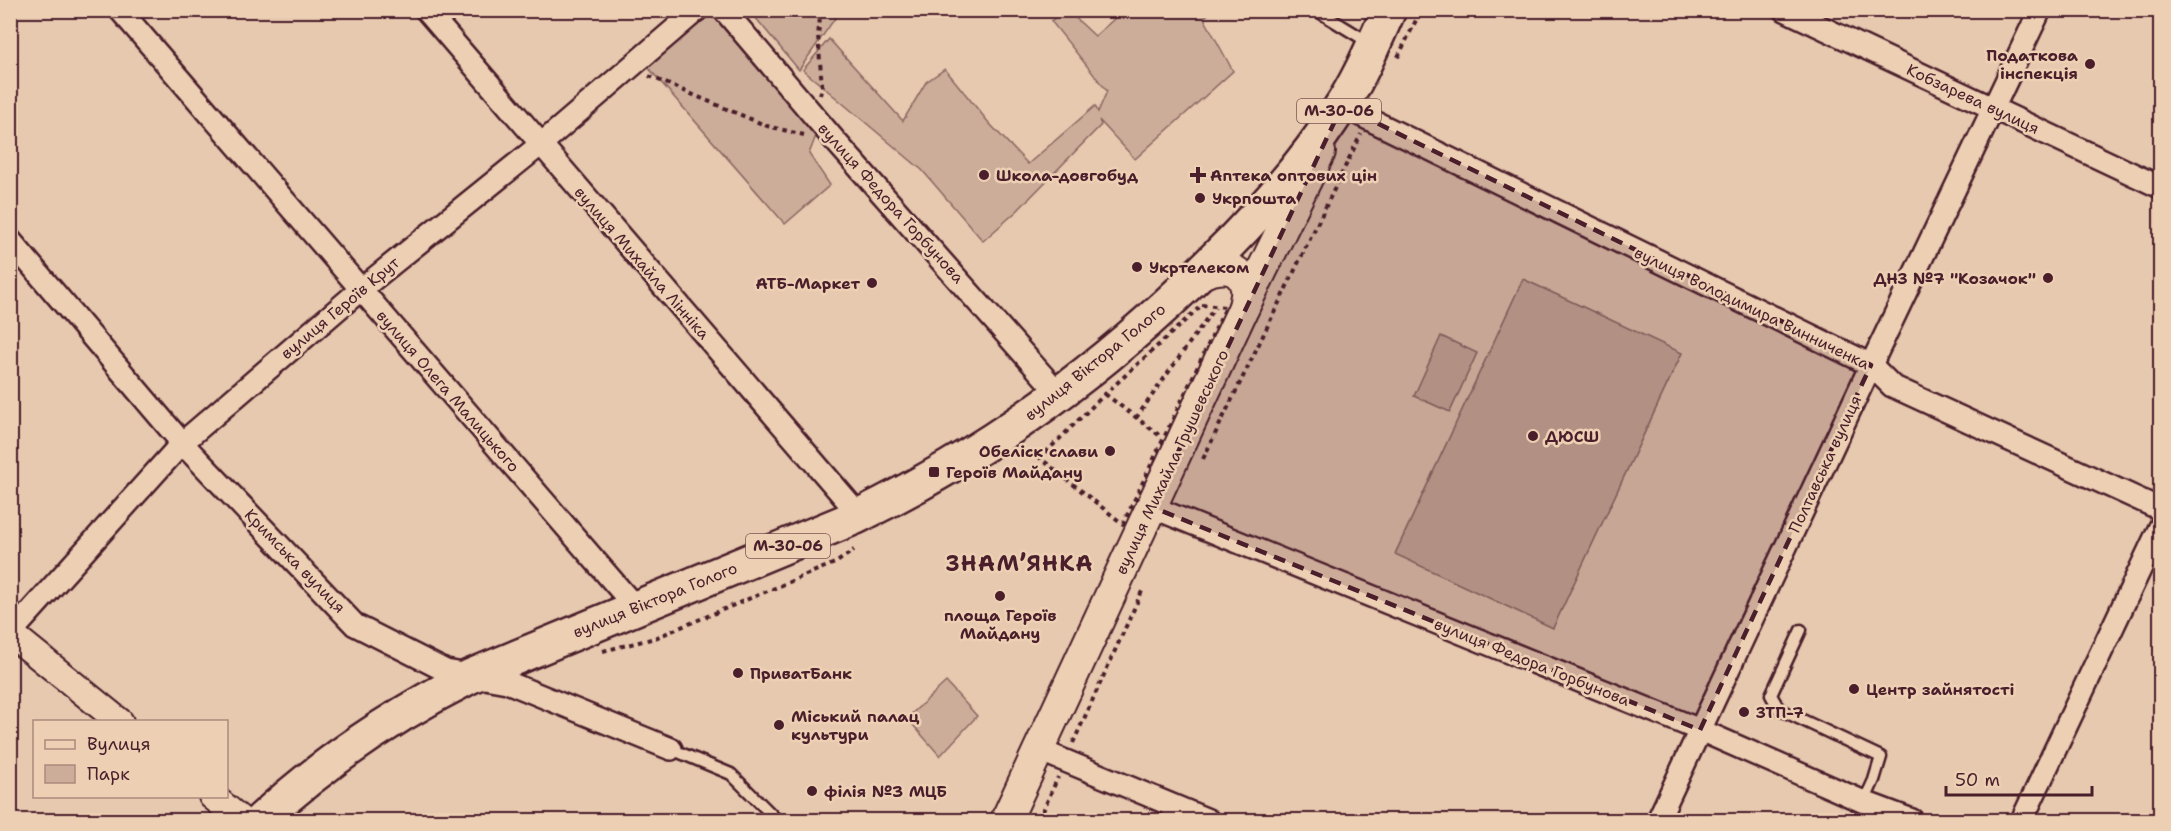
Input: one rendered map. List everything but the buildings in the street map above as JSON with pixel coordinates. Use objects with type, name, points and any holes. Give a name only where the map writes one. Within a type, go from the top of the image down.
[{"type":"main road","name":"вулиця Михайла Грушевського","points":[[1006,820],[1052,756],[1152,507],[1228,307],[1355,112],[1383,56],[1389,10]]},
{"type":"main road","name":"вулиця Михайла Грушевського","points":[[1271,201],[1295,172],[1355,112]]},
{"type":"main road","name":"вулиця Віктора Голого","points":[[261,820],[320,769],[433,695],[471,676],[856,517],[894,499],[982,447],[1060,395],[1121,345],[1196,277],[1271,201]]},
{"type":"main road","points":[[1196,277],[1210,269],[1225,268],[1242,278],[1246,290],[1228,307]]},
{"type":"street","name":"вулиця Олега Малицького","points":[[120,10],[636,608]]},
{"type":"street","name":"вулиця Михайла Лінніка","points":[[426,10],[850,504],[856,517]]},
{"type":"street","name":"вулиця Героїв Крут","points":[[11,633],[182,443],[360,290],[540,145],[697,10]]},
{"type":"street","name":"вулиця Федора Горбунова","points":[[724,10],[837,143],[1060,395]]},
{"type":"street","name":"Кобзарева вулиця","points":[[1785,10],[2160,187]]},
{"type":"street","name":"Полтавська вулиця","points":[[1658,820],[2040,10]]},
{"type":"street","name":"вулиця Володимира Винниченка","points":[[1355,112],[1871,365],[1892,386],[2160,509]]},
{"type":"street","name":"Кримська вулиця","points":[[10,240],[182,443],[355,625],[446,671],[507,681],[671,748]]},
{"type":"street","name":"вулиця Федора Горбунова","points":[[1152,507],[1700,730],[1864,802],[1912,820]]},
{"type":"street","points":[[2022,820],[2160,527]]},
{"type":"street","points":[[11,633],[118,720]]},
{"type":"street","points":[[1052,756],[1169,813],[1208,820]]},
{"type":"street","points":[[214,798],[241,820]]},
{"type":"lane","points":[[1316,10],[1383,56]]},
{"type":"lane","points":[[1801,630],[1771,695],[1779,709],[1881,758],[1864,802]]},
{"type":"lane","points":[[671,748],[731,774],[777,820]]},
{"type":"path","points":[[814,116],[822,87],[818,35],[821,10]]},
{"type":"path","points":[[1383,56],[1420,10]]},
{"type":"path","points":[[641,73],[766,126],[837,143]]},
{"type":"path","points":[[1202,460],[1355,112]]},
{"type":"path","points":[[1123,524],[1040,458],[1105,394],[1202,305],[1228,307]]},
{"type":"path","points":[[1136,418],[1228,307]]},
{"type":"path","points":[[1105,394],[1164,439]]},
{"type":"path","points":[[602,652],[655,638],[837,562],[854,550]]},
{"type":"path","points":[[1039,820],[1052,756],[1146,581]]},
{"type":"highlighted area","points":[[1342,106],[1871,365],[1700,730],[1152,507]]},
{"type":"green space","points":[[711,11],[717,11],[819,128],[809,154],[830,185],[785,224],[646,65]]},
{"type":"green space","points":[[750,11],[840,11],[799,70]]},
{"type":"green space","points":[[1064,11],[1068,11],[1095,36],[1123,11],[1211,11],[1204,18],[1233,71],[1135,159],[1099,120],[1101,125],[1017,211],[983,241],[922,170],[803,70],[829,39],[903,121],[926,82],[945,69],[989,123],[1028,164],[1095,106],[1098,112],[1107,91],[1051,21]]},
{"type":"green space","points":[[1523,279],[1682,353],[1553,628],[1395,554]]},
{"type":"green space","points":[[1441,336],[1477,353],[1450,412],[1414,396]]},
{"type":"green space","points":[[946,682],[977,716],[940,756],[907,718]]},
{"type":"place","name":"Податкова інспекція","points":[[2090,64]]},
{"type":"place","name":"Школа-довгобуд","points":[[984,175]]},
{"type":"place","name":"Аптека оптових цін","points":[[1198,175]]},
{"type":"place","name":"Укрпошта","points":[[1200,198]]},
{"type":"place","name":"Укртелеком","points":[[1137,267]]},
{"type":"place","name":"ДНЗ №7 \"Козачок\"","points":[[2048,278]]},
{"type":"place","name":"АТБ-Маркет","points":[[872,283]]},
{"type":"place","name":"ДЮСШ","points":[[1533,436]]},
{"type":"place","name":"Обеліск слави","points":[[1110,451]]},
{"type":"place","name":"Героїв Майдану","points":[[934,472]]},
{"type":"place","name":"площа Героїв Майдану","points":[[1000,596]]},
{"type":"place","name":"ПриватБанк","points":[[738,673]]},
{"type":"place","name":"Центр зайнятості","points":[[1854,689]]},
{"type":"place","name":"ЗТП-7","points":[[1744,712]]},
{"type":"place","name":"Міський палац культури","points":[[779,725]]},
{"type":"place","name":"філія №3 МЦБ","points":[[812,791]]},
{"type":"district","name":"ЗНАМ’ЯНКА","points":[[1020,563]]}]
